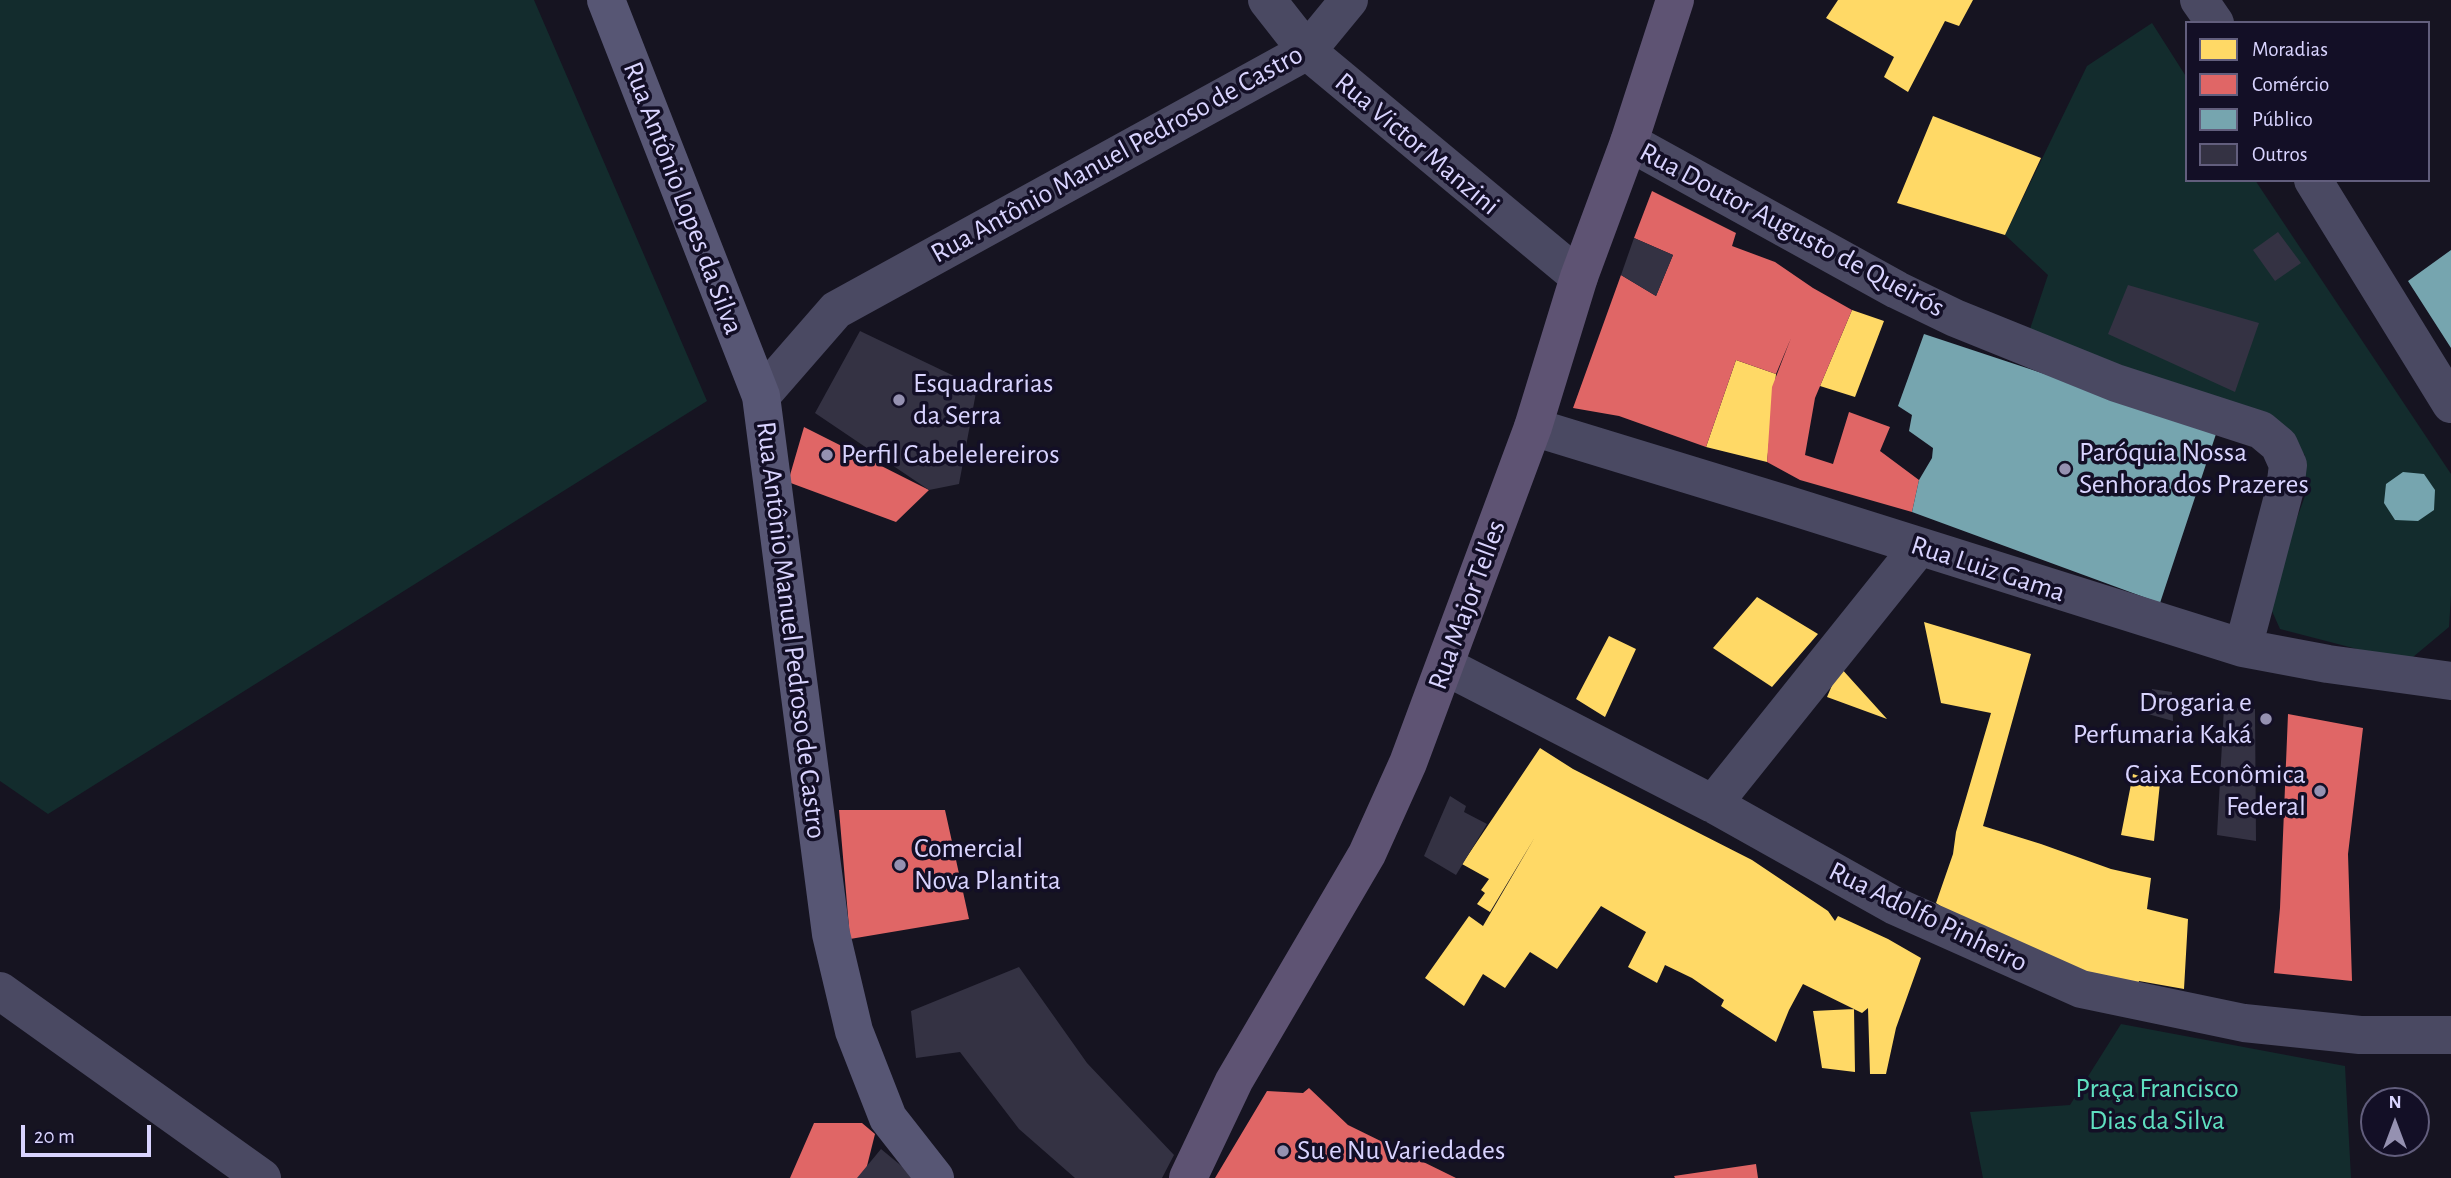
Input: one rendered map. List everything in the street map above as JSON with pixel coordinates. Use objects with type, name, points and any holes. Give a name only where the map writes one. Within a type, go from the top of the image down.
[{"type":"main road","name":"Rua Antônio Lopes da Silva","points":[[606,0],[761,396]]},
{"type":"main road","name":"Rua Major Telles","points":[[1188,1178],[1234,1081],[1367,854],[1408,763],[1533,428],[1579,277],[1629,142],[1675,0]]},
{"type":"main road","name":"Rua Antônio Manuel Pedroso de Castro","points":[[761,396],[831,933],[854,1031],[888,1118],[935,1178]]},
{"type":"street","name":"Rua Victor Manzini","points":[[1267,0],[1307,51],[1579,277]]},
{"type":"street","name":"Rua Antônio Manuel Pedroso de Castro","points":[[761,396],[836,310],[1307,51],[1349,0]]},
{"type":"street","points":[[2199,0],[2214,21]]},
{"type":"street","name":"Rua Doutor Augusto de Queirós","points":[[1629,142],[1897,290],[1955,318],[2116,383],[2261,430],[2279,445],[2288,465],[2285,489],[2243,648]]},
{"type":"street","points":[[2314,182],[2451,404]]},
{"type":"street","name":"Rua Luiz Gama","points":[[1533,428],[2243,648],[2328,664],[2451,681]]},
{"type":"street","points":[[1713,804],[1919,547]]},
{"type":"street","name":"Rua Adolfo Pinheiro","points":[[1445,666],[1713,804],[1895,906],[2081,989],[2244,1023],[2360,1035],[2451,1035]]},
{"type":"street","points":[[0,991],[262,1178]]},
{"type":"green space","points":[[0,0],[534,0],[707,401],[48,814],[0,781]]},
{"type":"green space","points":[[2152,23],[2185,75],[2185,182],[2256,182],[2451,474],[2449,627],[2407,662],[2280,629],[2267,600],[2305,496],[2305,455],[2248,409],[2027,338],[2048,275],[2005,235],[2087,66]]},
{"type":"green space","name":"Praça Francisco Dias da Silva","points":[[2121,1024],[2345,1066],[2351,1178],[1983,1178],[1970,1112],[2070,1105]]},
{"type":"building: Moradias","points":[[1838,0],[1973,0],[1959,26],[1945,21],[1908,92],[1884,77],[1894,57],[1826,18]]},
{"type":"building: Moradias","points":[[1933,116],[2041,158],[2005,235],[1897,203]]},
{"type":"building: Moradias","points":[[1852,310],[1884,321],[1855,397],[1820,386]]},
{"type":"building: Moradias","points":[[1736,360],[1776,374],[1767,462],[1706,447]]},
{"type":"building: Moradias","points":[[1757,597],[1818,634],[1772,687],[1713,648]]},
{"type":"building: Moradias","points":[[1924,622],[2031,654],[1983,826],[2111,869],[2151,878],[2147,909],[2188,919],[2184,989],[2139,981],[2137,990],[2091,976],[1952,914],[1936,903],[1953,854],[1956,832],[1991,713],[1941,703]]},
{"type":"building: Moradias","points":[[1609,636],[1636,649],[1605,717],[1576,699]]},
{"type":"building: Moradias","points":[[1840,667],[1887,719],[1827,697]]},
{"type":"building: Moradias","points":[[1540,748],[1573,769],[1752,860],[1828,911],[1835,921],[1838,916],[1921,958],[1896,1028],[1886,1074],[1870,1074],[1868,1008],[1862,1013],[1803,984],[1776,1042],[1721,1006],[1724,1000],[1692,978],[1665,965],[1657,983],[1628,967],[1646,932],[1601,906],[1557,969],[1530,952],[1505,988],[1483,974],[1464,1006],[1425,978],[1469,916],[1483,926],[1535,837],[1490,912],[1477,904],[1485,893],[1481,890],[1489,879],[1462,864]]},
{"type":"building: Moradias","points":[[2133,774],[2160,783],[2154,841],[2121,835]]},
{"type":"building: Moradias","points":[[1854,1009],[1855,1072],[1822,1068],[1813,1011]]},
{"type":"building: Comércio","points":[[1652,191],[1736,233],[1732,246],[1775,262],[1852,310],[1815,398],[1805,455],[1833,464],[1849,412],[1890,427],[1880,451],[1919,480],[1912,512],[1800,480],[1767,462],[1772,387],[1791,338],[1776,374],[1736,360],[1706,447],[1619,416],[1573,408],[1621,275],[1656,296],[1673,255],[1634,238]]},
{"type":"building: Comércio","name":"Perfil Cabelelereiros","points":[[804,427],[929,490],[896,522],[788,482]]},
{"type":"building: Comércio","name":"Caixa Econômica Federal","points":[[2288,714],[2363,728],[2348,854],[2352,981],[2274,973],[2280,908]]},
{"type":"building: Comércio","name":"Comercial Nova Plantita","points":[[839,810],[945,810],[969,919],[850,939]]},
{"type":"building: Comércio","name":"Su e Nu Variedades","points":[[1309,1088],[1348,1125],[1456,1178],[1215,1178],[1267,1091],[1303,1093]]},
{"type":"building: Comércio","points":[[814,1123],[862,1123],[875,1134],[864,1178],[790,1178]]},
{"type":"building: Comércio","points":[[1756,1164],[1758,1178],[1674,1176]]},
{"type":"building: Público","points":[[2451,250],[2451,348],[2408,281]]},
{"type":"building: Público","name":"Paróquia Nossa Senhora dos Prazeres","points":[[1924,334],[2217,431],[2160,603],[1912,512],[1919,480],[1932,458],[1933,448],[1909,431],[1912,415],[1898,406]]},
{"type":"building: Público","points":[[2403,472],[2424,474],[2435,490],[2434,510],[2418,521],[2395,520],[2384,503],[2386,484]]},
{"type":"building: Outros","points":[[2278,232],[2301,263],[2275,281],[2253,250]]},
{"type":"building: Outros","points":[[1634,238],[1673,255],[1656,296],[1621,275]]},
{"type":"building: Outros","points":[[2128,285],[2259,323],[2235,392],[2108,334]]},
{"type":"building: Outros","name":"Esquadrarias da Serra","points":[[860,331],[977,387],[959,484],[929,490],[815,413]]},
{"type":"building: Outros","points":[[2152,689],[2172,692],[2173,721],[2148,714]]},
{"type":"building: Outros","points":[[2224,707],[2255,709],[2256,841],[2217,835]]},
{"type":"building: Outros","points":[[1450,796],[1466,806],[1464,812],[1487,824],[1456,875],[1424,856]]},
{"type":"building: Outros","points":[[1019,967],[1087,1063],[1174,1155],[1162,1178],[1075,1178],[1019,1129],[960,1052],[916,1058],[911,1011]]},
{"type":"building: Outros","points":[[881,1149],[916,1178],[857,1178]]},
{"type":"place","name":"Esquadrarias da Serra","points":[[899,400]]},
{"type":"place","name":"Perfil Cabelelereiros","points":[[827,455]]},
{"type":"place","name":"Paróquia Nossa Senhora dos Prazeres","points":[[2065,469]]},
{"type":"place","name":"Drogaria e Perfumaria Kaká","points":[[2266,719]]},
{"type":"place","name":"Caixa Econômica Federal","points":[[2320,791]]},
{"type":"place","name":"Comercial Nova Plantita","points":[[900,865]]},
{"type":"place","name":"Su e Nu Variedades","points":[[1283,1151]]}]
